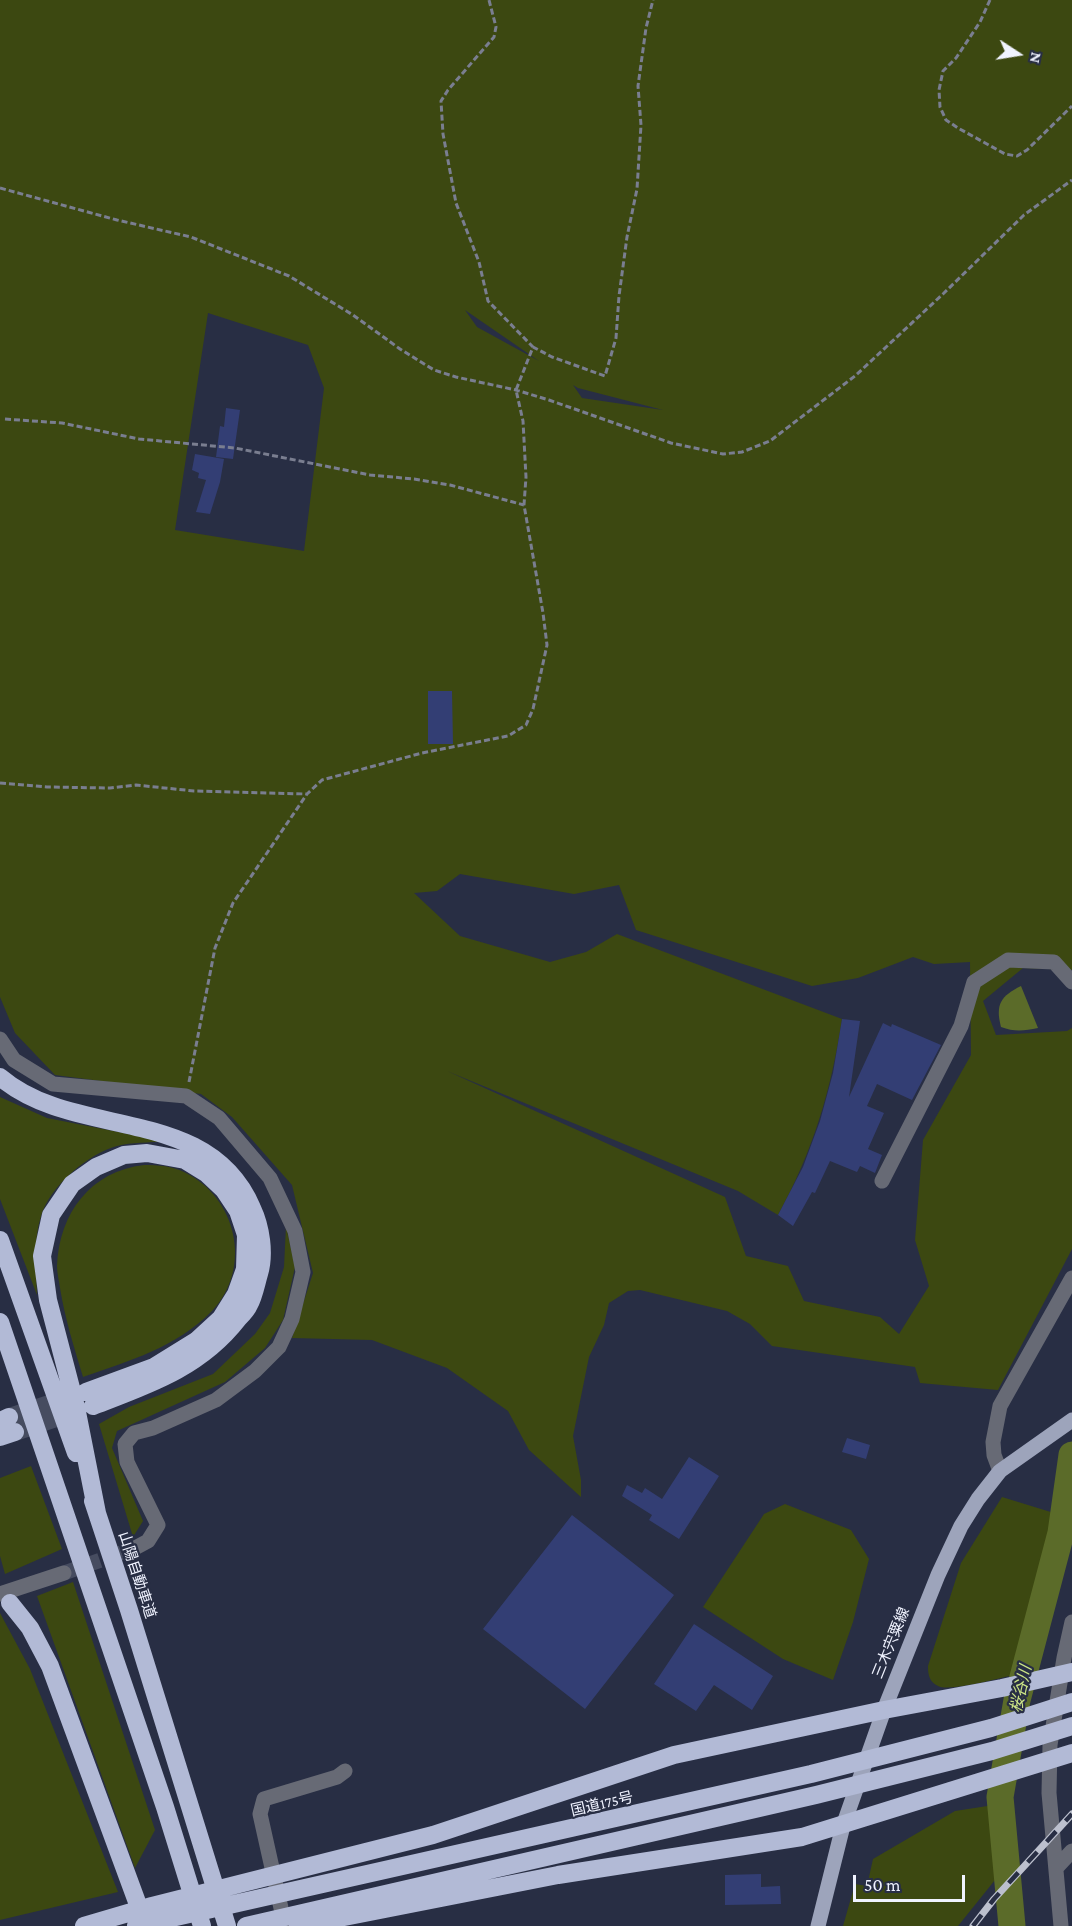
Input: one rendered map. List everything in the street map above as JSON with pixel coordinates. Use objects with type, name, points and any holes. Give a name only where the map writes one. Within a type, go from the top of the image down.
[{"type":"highway","points":[[0,1077],[38,1100],[89,1116],[167,1134],[201,1149],[222,1165],[245,1192],[259,1222],[262,1264],[249,1305],[211,1350],[167,1377],[89,1399],[154,1367],[196,1341],[221,1318],[236,1294],[244,1269],[246,1235],[238,1211],[212,1179],[184,1160],[147,1153],[124,1155],[96,1167],[72,1184],[51,1215],[42,1256],[48,1300],[76,1407],[97,1513]]},
{"type":"highway","name":"山陽自動車道","points":[[0,1239],[97,1513],[227,1926]]},
{"type":"highway","points":[[0,1322],[185,1869],[202,1926]]},
{"type":"highway","points":[[5,1599],[30,1628],[50,1666],[146,1926]]},
{"type":"highway","points":[[84,1926],[152,1906],[433,1835],[674,1755],[884,1710],[954,1698],[1072,1671]]},
{"type":"highway","name":"国道175号","points":[[136,1926],[811,1774],[991,1728],[1072,1702]]},
{"type":"highway","points":[[246,1926],[816,1795],[992,1751],[1072,1726]]},
{"type":"highway","points":[[298,1926],[558,1875],[802,1837],[1072,1753]]},
{"type":"main road","name":"三木宍粟線","points":[[818,1926],[843,1826],[884,1710],[938,1575],[961,1526],[1000,1471],[1072,1420]]},
{"type":"street","points":[[882,1181],[961,1026],[974,982],[1008,960],[1054,962],[1072,982]]},
{"type":"street","points":[[0,1039],[14,1060],[53,1084],[186,1096],[219,1118],[270,1178],[296,1231],[303,1272],[292,1319],[279,1347],[255,1371],[216,1400],[153,1428],[134,1433],[125,1444],[127,1462],[158,1525],[148,1541],[135,1548]]},
{"type":"street","points":[[1000,1471],[994,1455],[993,1442],[1000,1406],[1072,1278]]},
{"type":"street","points":[[5,1599],[64,1573]]},
{"type":"street","points":[[1061,1926],[1049,1793],[1050,1745],[1072,1622]]},
{"type":"street","points":[[285,1926],[260,1814],[264,1799],[337,1777],[345,1771]]},
{"type":"street","points":[[1057,1867],[1072,1851]]},
{"type":"path","points":[[489,0],[496,27],[495,37],[441,101],[442,134],[456,203],[479,262],[488,301],[533,347],[552,357],[605,376],[616,338],[627,237],[637,189],[641,125],[638,86],[646,28],[653,0]]},
{"type":"path","points":[[990,0],[980,22],[956,58],[943,71],[939,90],[940,107],[946,120],[1005,154],[1017,156],[1027,150],[1072,106]]},
{"type":"path","points":[[0,188],[117,220],[191,237],[278,271],[353,315],[434,370],[516,390],[671,443],[723,454],[742,452],[770,441],[855,376],[1024,215],[1072,180]]},
{"type":"path","points":[[186,1096],[215,948],[233,903],[307,794],[321,780],[422,753],[508,736],[526,725],[533,709],[547,645],[524,505],[526,477],[523,421],[516,390],[533,347]]},
{"type":"path","points":[[5,419],[62,423],[139,439],[235,448],[370,475],[450,485],[524,505]]},
{"type":"path","points":[[0,783],[89,787],[136,785],[194,791],[307,794]]},
{"type":"shaded area","points":[[0,0],[1072,0],[1072,970],[1023,968],[983,1001],[996,1035],[1067,1031],[1072,1028],[1072,1249],[998,1390],[920,1383],[915,1367],[772,1346],[750,1324],[727,1311],[640,1290],[628,1291],[609,1303],[604,1325],[589,1357],[573,1436],[581,1480],[581,1497],[529,1450],[508,1411],[447,1368],[372,1340],[292,1338],[313,1273],[292,1185],[232,1117],[201,1094],[55,1075],[15,1033],[0,997]],"holes":[[[465,310],[539,361],[477,327]],[[208,313],[308,345],[324,388],[304,551],[175,530]],[[573,385],[663,410],[582,398]],[[460,874],[574,894],[619,885],[636,930],[812,986],[858,978],[913,957],[934,964],[970,962],[971,1055],[923,1140],[915,1240],[929,1286],[899,1334],[880,1317],[804,1301],[788,1266],[746,1256],[725,1197],[447,1071],[738,1191],[778,1215],[801,1168],[819,1120],[838,1045],[842,1019],[617,934],[586,952],[550,962],[460,936],[414,893],[437,891]]]},
{"type":"shaded area","points":[[1021,986],[1038,1028],[1019,1031],[1001,1027],[999,1007],[1001,1002],[1009,993]]},
{"type":"shaded area","points":[[0,1097],[47,1118],[164,1141],[135,1143],[106,1150],[83,1164],[61,1183],[46,1205],[38,1226],[37,1295],[0,1199]]},
{"type":"shaded area","points":[[144,1165],[165,1166],[184,1172],[202,1183],[216,1198],[227,1216],[233,1235],[235,1255],[232,1275],[225,1294],[212,1311],[184,1334],[152,1352],[83,1377],[67,1322],[57,1271],[59,1247],[64,1229],[71,1212],[94,1186],[108,1176]]},
{"type":"shaded area","points":[[286,1226],[295,1267],[283,1320],[265,1348],[225,1382],[117,1431],[112,1448],[143,1521],[133,1537],[99,1424],[129,1407],[213,1374],[255,1334],[270,1313],[284,1267]]},
{"type":"shaded area","points":[[31,1466],[62,1549],[5,1574],[0,1556],[0,1478]]},
{"type":"shaded area","points":[[1002,1497],[1054,1513],[1042,1581],[1014,1675],[963,1686],[938,1686],[931,1680],[928,1666],[961,1563]]},
{"type":"shaded area","points":[[785,1504],[851,1530],[869,1559],[853,1622],[833,1680],[783,1659],[703,1607],[764,1514]]},
{"type":"shaded area","points":[[73,1582],[155,1830],[135,1868],[37,1596]]},
{"type":"shaded area","points":[[0,1613],[30,1669],[118,1892],[0,1920]]},
{"type":"shaded area","points":[[994,1805],[995,1880],[958,1926],[843,1926],[855,1884],[867,1886],[873,1859],[955,1811]]},
{"type":"building","points":[[226,408],[240,410],[233,459],[216,457],[220,426],[224,427]]},
{"type":"building","points":[[195,454],[224,459],[210,514],[196,512],[206,480],[198,478],[199,473],[192,470]]},
{"type":"building","points":[[428,691],[452,691],[453,744],[428,744]]},
{"type":"building","points":[[842,1019],[860,1021],[849,1097],[883,1023],[891,1027],[892,1024],[941,1045],[912,1100],[877,1084],[867,1106],[884,1113],[868,1149],[882,1155],[875,1173],[860,1166],[857,1172],[830,1161],[815,1193],[812,1192],[793,1226],[778,1215],[803,1167],[820,1121],[833,1073]]},
{"type":"building","points":[[847,1438],[870,1445],[866,1459],[842,1452]]},
{"type":"building","points":[[689,1457],[719,1476],[679,1539],[649,1520],[652,1515],[622,1496],[627,1485],[642,1493],[645,1488],[662,1499]]},
{"type":"building","points":[[572,1515],[674,1595],[585,1709],[483,1629]]},
{"type":"building","points":[[694,1624],[773,1676],[752,1710],[714,1685],[696,1711],[654,1684]]},
{"type":"building","points":[[761,1874],[761,1887],[780,1886],[781,1904],[725,1905],[725,1875]]},
{"type":"waterway","name":"桜谷川","points":[[1012,1926],[1000,1797],[1017,1700],[1061,1533],[1072,1455]]},
{"type":"tunnel","points":[[9,1417],[71,1397]]},
{"type":"tunnel","points":[[15,1432],[77,1411]]},
{"type":"tunnel","points":[[64,1573],[135,1548]]},
{"type":"railway","points":[[973,1926],[994,1899],[1072,1814]]}]
